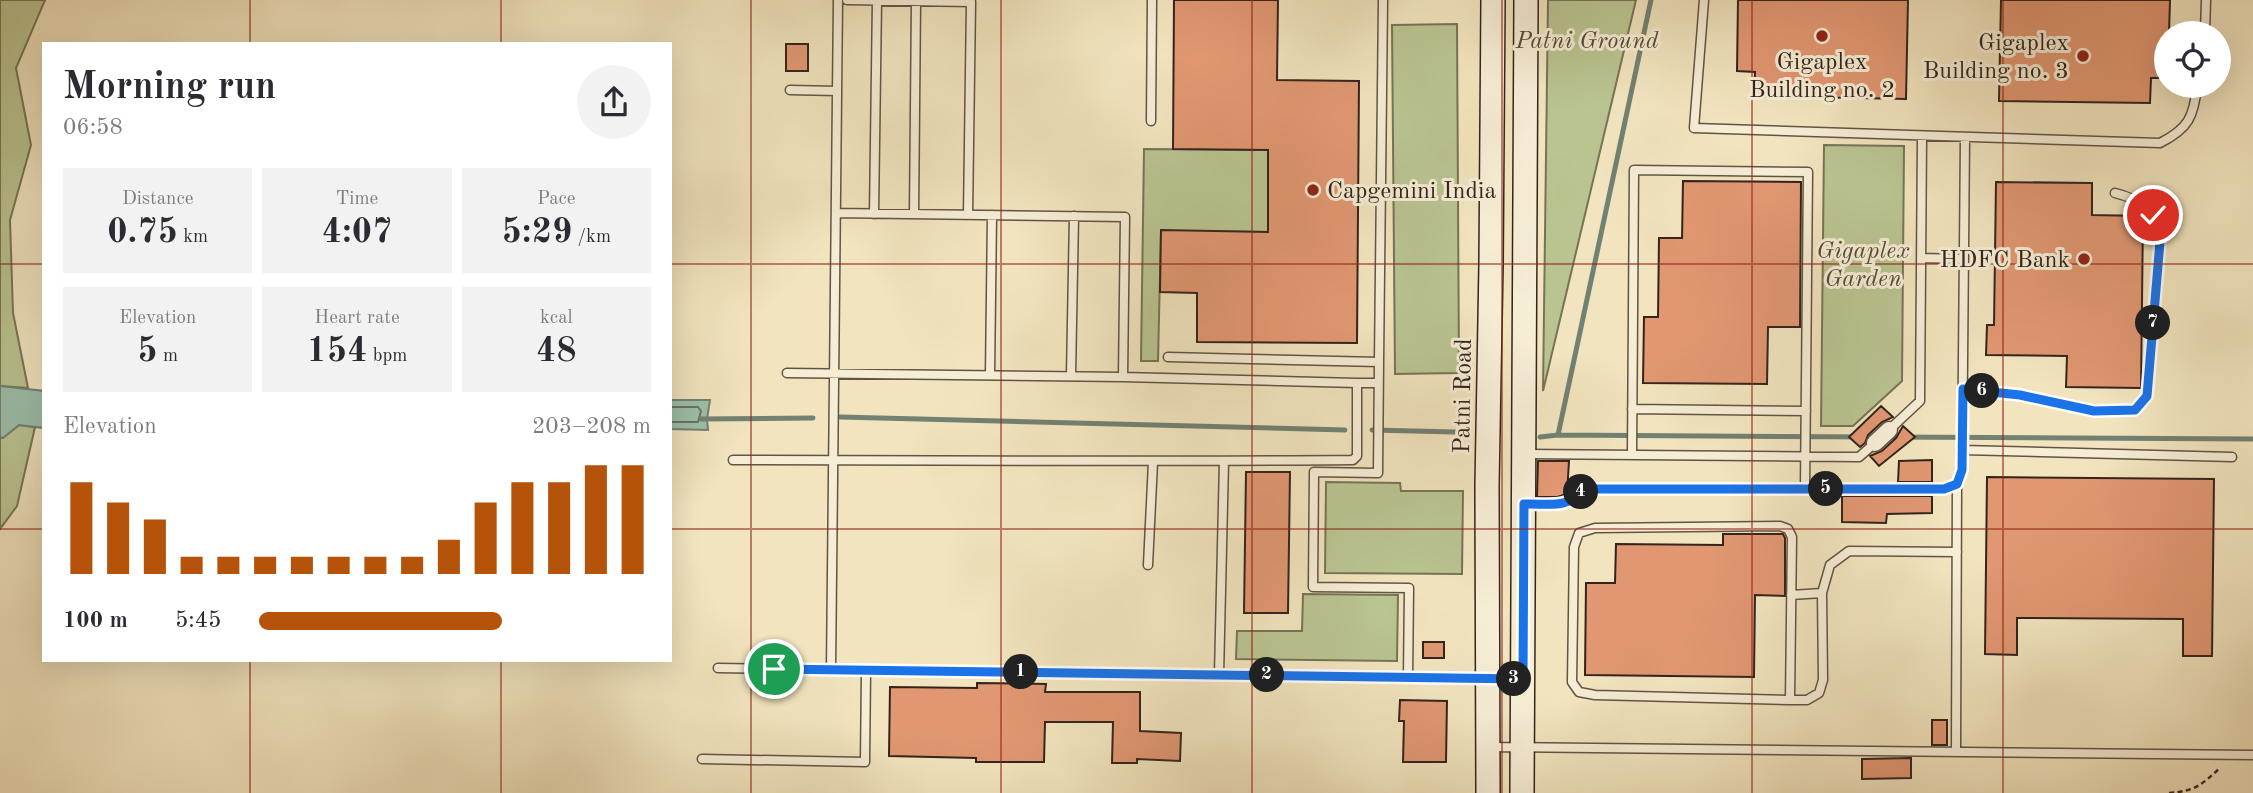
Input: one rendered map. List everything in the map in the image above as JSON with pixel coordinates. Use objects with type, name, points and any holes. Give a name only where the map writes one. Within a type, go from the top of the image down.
[{"type":"main road","name":"Patni Road","points":[[1488,793],[1487,485],[1493,0]]},
{"type":"main road","points":[[1522,793],[1526,0]]},
{"type":"street","points":[[1875,443],[1889,430]]},
{"type":"lane","points":[[831,670],[838,0]]},
{"type":"lane","points":[[848,0],[971,2],[968,215]]},
{"type":"lane","points":[[874,214],[877,0]]},
{"type":"lane","points":[[1151,121],[1152,0]]},
{"type":"lane","points":[[1383,0],[1378,472],[1314,472],[1313,587],[1409,588],[1408,677]]},
{"type":"lane","points":[[1704,0],[1693,128],[2160,143],[2178,134],[2191,116],[2195,98]]},
{"type":"lane","points":[[2205,21],[2206,0]]},
{"type":"lane","points":[[914,214],[916,1]]},
{"type":"lane","points":[[790,90],[837,91]]},
{"type":"lane","points":[[1889,430],[1920,401],[1923,137]]},
{"type":"lane","points":[[1956,751],[1957,484],[1962,470],[1965,137]]},
{"type":"lane","points":[[1632,455],[1634,170],[1808,172],[1805,489]]},
{"type":"lane","points":[[1963,389],[2020,395],[2094,411],[2135,410],[2147,396],[2161,230],[2153,215],[2135,198],[2115,193]]},
{"type":"lane","points":[[836,213],[1125,217],[1123,377]]},
{"type":"lane","points":[[990,375],[992,215]]},
{"type":"lane","points":[[1071,376],[1073,216]]},
{"type":"lane","points":[[1921,258],[1964,259]]},
{"type":"lane","points":[[1168,357],[1379,362]]},
{"type":"lane","points":[[787,373],[1123,377],[1357,383],[1378,387]]},
{"type":"lane","points":[[733,460],[1353,460],[1359,447],[1357,383]]},
{"type":"lane","points":[[1632,409],[1806,411]]},
{"type":"lane","points":[[1525,454],[1860,457],[1875,443]]},
{"type":"lane","points":[[1962,450],[2232,457]]},
{"type":"lane","points":[[1219,675],[1224,461]]},
{"type":"lane","points":[[1149,565],[1153,462]]},
{"type":"lane","points":[[1524,504],[1564,503],[1575,500],[1584,489],[1944,489],[1957,484]]},
{"type":"lane","points":[[1790,700],[1792,537],[1788,529],[1780,526],[1595,528],[1579,533],[1574,547],[1572,682],[1579,692],[1595,695],[1790,700],[1807,700],[1819,693],[1823,680],[1822,593],[1830,565],[1849,551],[1957,552]]},
{"type":"lane","points":[[1791,595],[1822,593]]},
{"type":"lane","points":[[718,668],[1523,679]]},
{"type":"lane","points":[[702,759],[865,762],[866,671]]},
{"type":"lane","points":[[1489,747],[2253,755]]},
{"type":"path","points":[[2169,793],[2190,792],[2201,786],[2224,764]]},
{"type":"green space","points":[[0,0],[45,0],[16,68],[31,145],[10,220],[13,313],[28,388],[0,386]]},
{"type":"green space","name":"Patni Ground","points":[[1548,0],[1636,0],[1543,391]]},
{"type":"green space","points":[[1457,24],[1459,373],[1395,374],[1392,25]]},
{"type":"green space","name":"Gigaplex Garden","points":[[1824,145],[1904,146],[1902,381],[1853,426],[1821,426]]},
{"type":"green space","points":[[1144,149],[1268,150],[1268,232],[1161,231],[1158,361],[1141,361]]},
{"type":"green space","points":[[19,425],[35,427],[17,506],[0,529],[0,437],[3,438]]},
{"type":"green space","points":[[1326,482],[1400,483],[1401,491],[1463,491],[1462,574],[1325,573]]},
{"type":"green space","points":[[1303,594],[1398,595],[1397,661],[1236,659],[1237,631],[1302,631]]},
{"type":"water","points":[[0,386],[42,391],[42,428],[19,425],[3,438],[0,437]]},
{"type":"water","points":[[672,400],[710,400],[708,430],[672,429]]},
{"type":"building","name":"Capgemini India","points":[[1174,0],[1278,0],[1277,80],[1359,81],[1357,343],[1197,342],[1197,293],[1160,292],[1161,230],[1268,232],[1268,150],[1173,149]]},
{"type":"building","name":"Gigaplex Building no. 2","points":[[1738,0],[1908,0],[1906,99],[1754,96],[1755,72],[1737,71]]},
{"type":"building","name":"Gigaplex Building no. 3","points":[[2001,0],[2170,0],[2169,21],[2154,21],[2154,78],[2151,78],[2150,103],[1999,101]]},
{"type":"building","points":[[786,44],[808,44],[808,71],[786,71]]},
{"type":"building","points":[[1683,181],[1801,182],[1800,327],[1768,327],[1767,384],[1643,383],[1644,317],[1658,317],[1659,238],[1682,238]]},
{"type":"building","points":[[1996,182],[2092,183],[2092,215],[2143,216],[2141,388],[2066,387],[2067,356],[1986,355],[1987,325],[1994,325]]},
{"type":"building","points":[[1881,406],[1893,417],[1882,422],[1860,447],[1849,437]]},
{"type":"building","points":[[1903,426],[1915,437],[1879,466],[1870,456],[1882,451],[1896,438]]},
{"type":"building","points":[[1932,460],[1932,482],[1898,482],[1899,461]]},
{"type":"building","points":[[1538,461],[1569,461],[1567,494],[1537,497]]},
{"type":"building","points":[[1246,472],[1290,472],[1288,613],[1244,613]]},
{"type":"building","points":[[1987,477],[2214,479],[2212,656],[2183,656],[2183,619],[2017,618],[2017,655],[1985,654]]},
{"type":"building","points":[[1842,496],[1932,496],[1932,513],[1887,514],[1886,523],[1842,522]]},
{"type":"building","points":[[1723,534],[1783,534],[1785,538],[1785,596],[1755,595],[1754,677],[1585,675],[1586,583],[1615,583],[1616,544],[1723,545]]},
{"type":"building","points":[[1423,642],[1444,642],[1444,658],[1423,658]]},
{"type":"building","points":[[977,683],[1046,684],[1045,692],[1140,692],[1140,731],[1181,733],[1180,761],[1137,759],[1137,763],[1112,763],[1113,722],[1045,722],[1044,762],[976,762],[976,758],[889,756],[890,687],[977,688]]},
{"type":"building","points":[[1400,700],[1447,701],[1446,762],[1403,762],[1404,721],[1399,721]]},
{"type":"building","points":[[1932,720],[1947,720],[1947,745],[1932,745]]},
{"type":"building","points":[[1911,758],[1911,778],[1862,779],[1862,759]]},
{"type":"waterway","points":[[1558,435],[1651,0]]},
{"type":"waterway","points":[[840,417],[1345,430]]},
{"type":"waterway","points":[[701,419],[813,418]]},
{"type":"waterway","points":[[1372,430],[1455,432]]},
{"type":"waterway","points":[[1540,437],[1875,437]]},
{"type":"waterway","points":[[1889,437],[2253,439]]},
{"type":"place","name":"Gigaplex Building no. 2","points":[[1822,36]]},
{"type":"place","name":"Gigaplex Building no. 3","points":[[2083,56]]},
{"type":"place","name":"Capgemini India","points":[[1313,190]]},
{"type":"place","name":"HDFC Bank","points":[[2084,259]]},
{"type":"route","points":[[774,669],[1523,679],[1524,504],[1564,503],[1575,500],[1584,489],[1944,489],[1957,484],[1962,470],[1963,389],[2020,395],[2094,411],[2135,410],[2147,396],[2161,230],[2153,215]]}]
